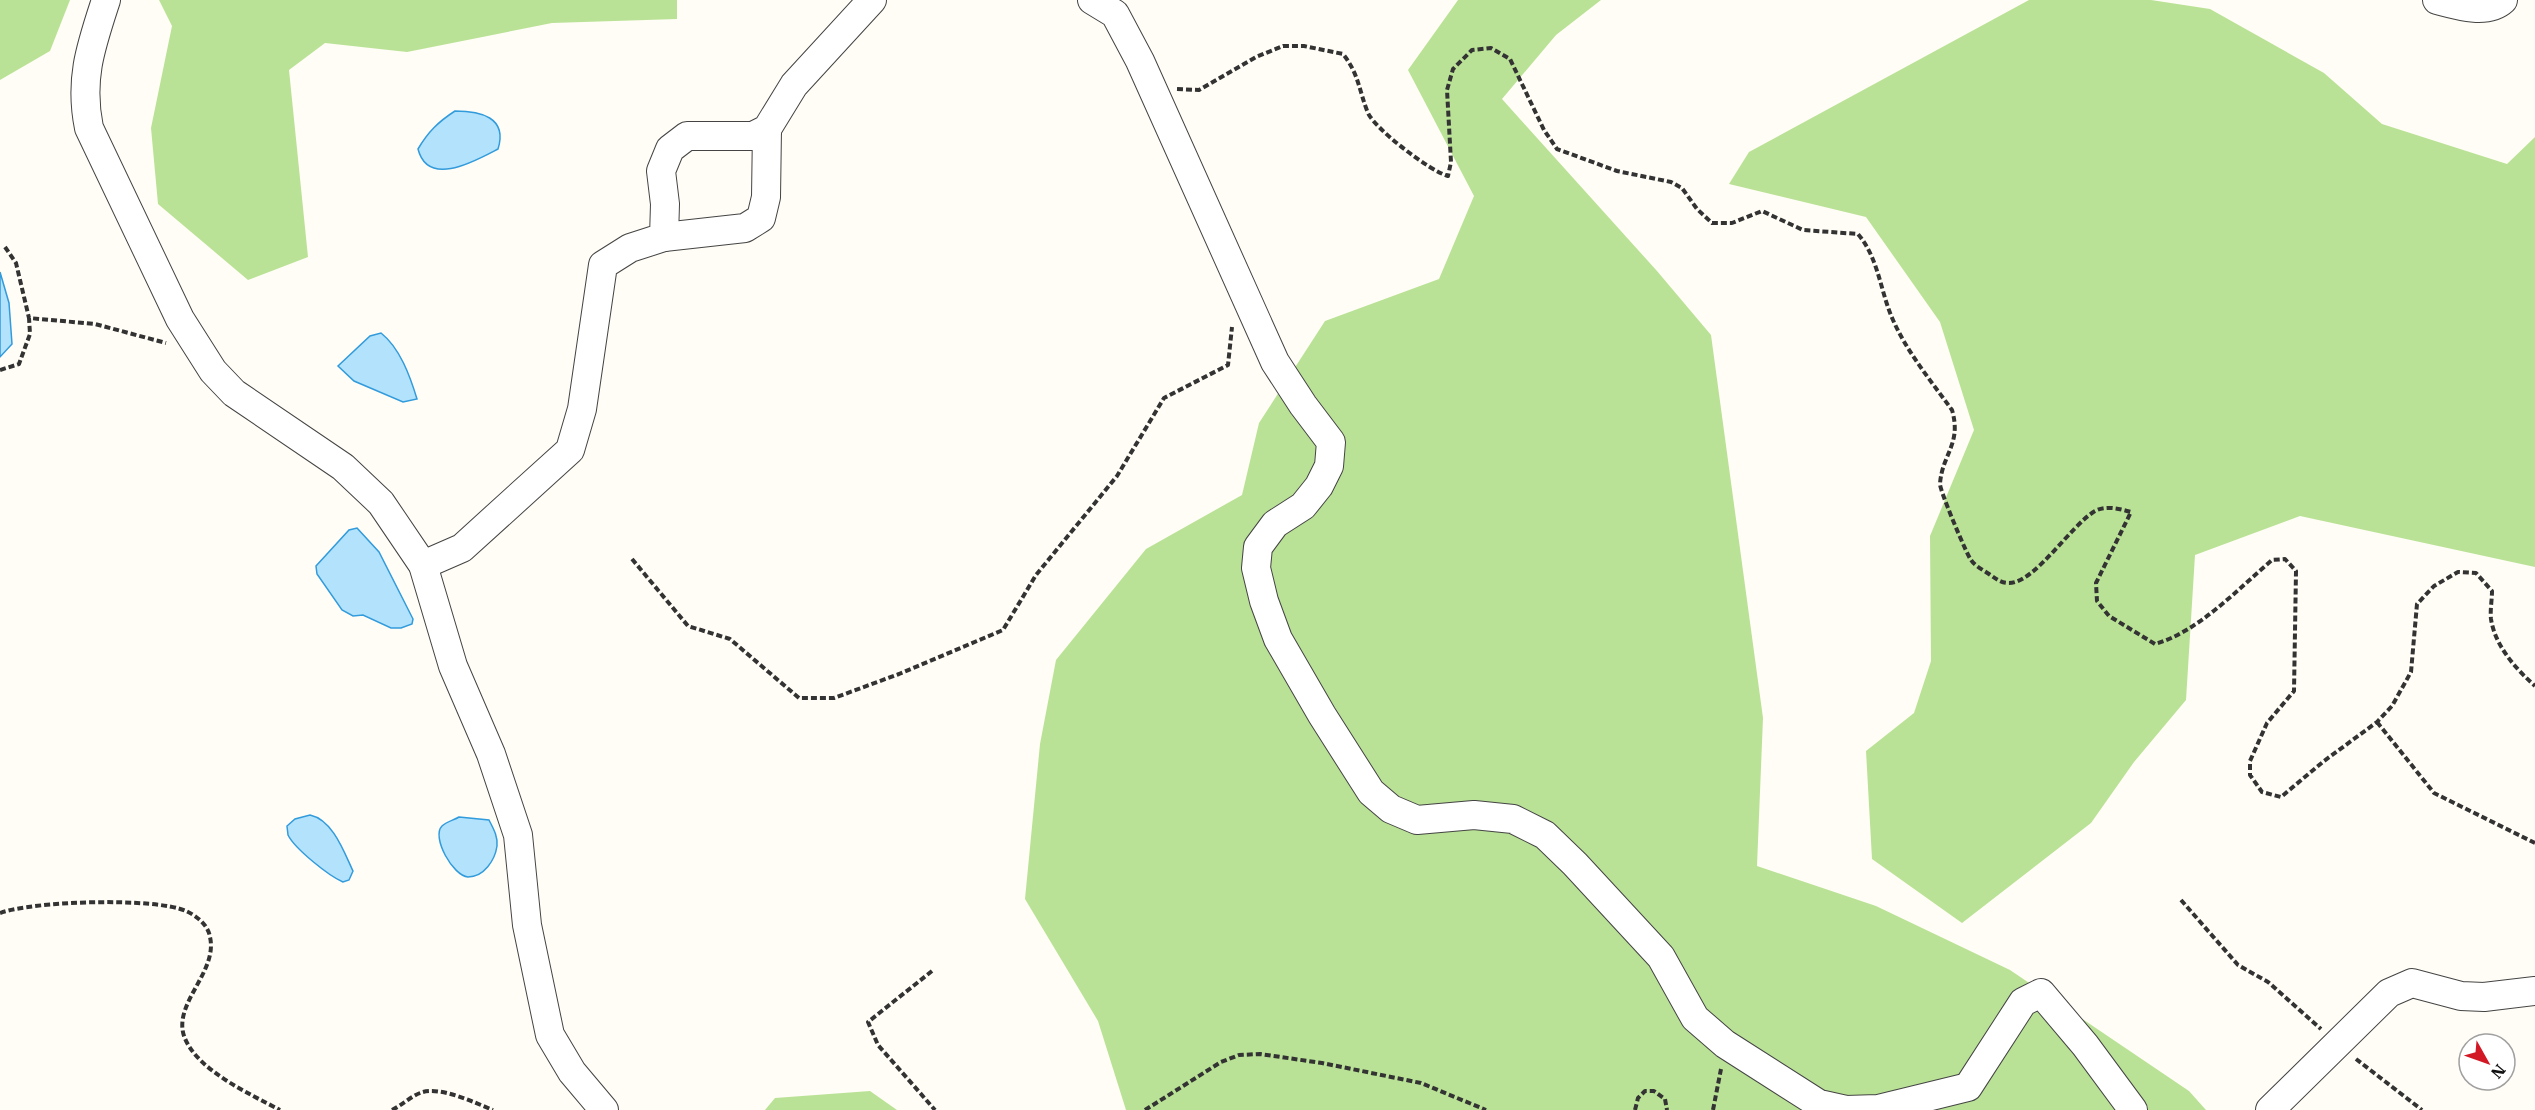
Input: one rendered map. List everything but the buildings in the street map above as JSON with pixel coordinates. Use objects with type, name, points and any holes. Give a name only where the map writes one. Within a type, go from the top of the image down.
[{"type":"street","points":[[106,0],[84,80],[89,128],[180,320],[213,370],[234,393],[343,467],[381,503],[423,565],[453,666],[491,754],[518,836],[527,925],[550,1035],[572,1072],[604,1110]]},
{"type":"street","points":[[423,565],[462,548],[570,450],[582,409],[603,265],[630,248],[664,237],[746,228],[761,218],[765,197],[767,129],[794,85],[872,0]]},
{"type":"street","points":[[1092,0],[1115,14],[1151,85],[1237,282],[1275,362],[1331,442],[1329,466],[1319,486],[1303,506],[1275,524],[1258,548],[1256,568],[1264,601],[1278,639],[1371,792],[1392,809],[1418,820],[1474,816],[1513,819],[1545,835],[1661,957],[1695,1018],[1725,1044],[1819,1104],[1846,1110],[1878,1109],[1968,1087],[2022,1002],[2041,993],[2085,1045],[2133,1110]]},
{"type":"street","points":[[2437,0],[2479,8],[2497,5],[2503,0]]},
{"type":"street","points":[[664,237],[665,204],[662,171],[670,149],[687,135],[753,136],[767,129]]},
{"type":"street","points":[[2270,1110],[2389,993],[2412,982],[2461,996],[2484,997],[2535,991]]},
{"type":"path","points":[[1151,85],[1167,89],[1199,90],[1256,57],[1283,46],[1304,46],[1343,54],[1354,67],[1368,113],[1375,125],[1435,173],[1448,176],[1451,162],[1447,90],[1453,69],[1472,50],[1491,48],[1510,59],[1544,130],[1557,149],[1617,171],[1671,182],[1682,188],[1697,209],[1712,223],[1732,223],[1762,211],[1803,230],[1858,234],[1869,246],[1894,323],[1952,410],[1955,422],[1954,442],[1942,470],[1940,487],[1944,501],[1972,561],[2001,582],[2012,584],[2034,572],[2076,527],[2097,509],[2110,507],[2131,512],[2096,583],[2097,601],[2109,616],[2155,644],[2174,639],[2201,620],[2272,560],[2284,559],[2296,571],[2294,691],[2267,723],[2250,761],[2250,775],[2262,792],[2281,797],[2324,761],[2377,722],[2392,706],[2411,672],[2417,604],[2434,586],[2458,572],[2476,573],[2492,591],[2491,618],[2496,639],[2521,673],[2535,686]]},
{"type":"path","points":[[0,370],[19,364],[30,334],[16,263],[6,248]]},
{"type":"path","points":[[632,559],[688,626],[730,639],[799,698],[834,698],[1003,630],[1036,575],[1117,476],[1164,398],[1228,365],[1237,282]]},
{"type":"path","points":[[28,318],[95,324],[201,352]]},
{"type":"path","points":[[2377,722],[2434,793],[2535,843]]},
{"type":"path","points":[[2181,900],[2238,965],[2268,982],[2336,1044],[2422,1110]]},
{"type":"path","points":[[0,913],[40,905],[106,902],[155,905],[185,910],[198,918],[206,925],[211,947],[203,974],[183,1013],[182,1024],[185,1038],[200,1059],[227,1081],[280,1110]]},
{"type":"path","points":[[932,971],[868,1022],[878,1045],[935,1110]]},
{"type":"path","points":[[1713,1110],[1725,1044]]},
{"type":"path","points":[[1145,1110],[1221,1062],[1239,1055],[1260,1054],[1322,1063],[1421,1083],[1486,1110]]},
{"type":"path","points":[[392,1110],[418,1093],[427,1090],[452,1095],[493,1110]]},
{"type":"path","points":[[1635,1110],[1638,1098],[1645,1091],[1654,1091],[1665,1100],[1667,1110]]},
{"type":"green space","points":[[0,0],[70,0],[50,51],[0,80]]},
{"type":"green space","points":[[159,0],[677,0],[677,19],[552,23],[407,52],[325,43],[289,70],[308,257],[248,280],[158,204],[151,128],[172,26]]},
{"type":"green space","points":[[1458,0],[1601,0],[1556,35],[1502,99],[1657,271],[1711,335],[1763,718],[1757,866],[1876,906],[2010,970],[2189,1091],[2206,1110],[1126,1110],[1098,1021],[1025,899],[1040,744],[1056,660],[1146,549],[1242,495],[1259,423],[1325,321],[1439,279],[1474,196],[1408,70]]},
{"type":"green space","points":[[2029,0],[2151,0],[2210,9],[2324,73],[2382,124],[2507,164],[2535,137],[2535,567],[2300,516],[2195,555],[2186,700],[2134,762],[2091,823],[1962,923],[1872,859],[1866,751],[1914,713],[1931,661],[1930,536],[1974,430],[1940,322],[1866,217],[1729,184],[1749,152]]},
{"type":"green space","points":[[870,1091],[897,1110],[765,1110],[775,1098]]},
{"type":"water","points":[[455,111],[474,112],[490,118],[499,130],[498,149],[465,165],[442,169],[431,167],[423,161],[418,149],[434,128]]},
{"type":"water","points":[[0,272],[9,303],[12,344],[0,357]]},
{"type":"water","points":[[381,333],[399,354],[417,399],[403,402],[354,381],[338,366],[370,336]]},
{"type":"water","points":[[357,528],[379,552],[413,619],[412,624],[401,628],[391,628],[363,615],[353,616],[342,610],[317,574],[316,566],[349,530]]},
{"type":"water","points":[[310,815],[325,823],[342,846],[353,871],[349,880],[343,882],[321,868],[288,835],[287,826],[295,819]]},
{"type":"water","points":[[459,817],[489,820],[496,835],[497,846],[494,857],[484,871],[474,876],[462,875],[456,870],[441,847],[439,831],[442,826]]}]
